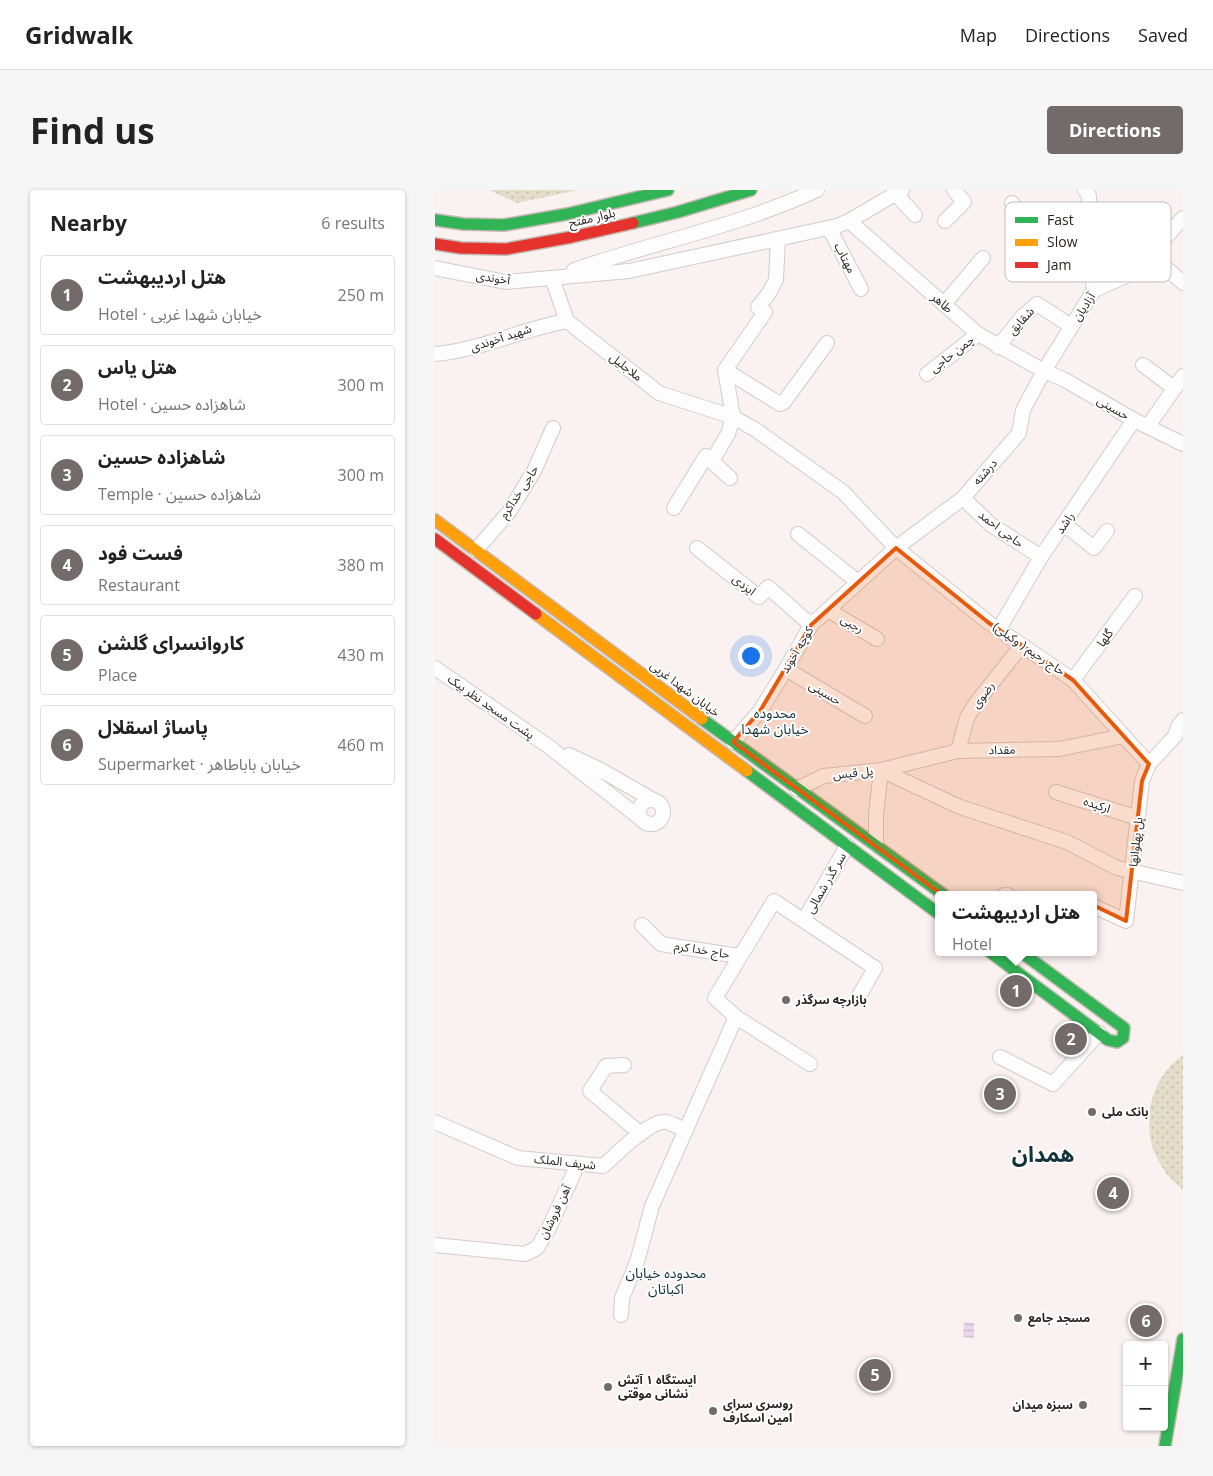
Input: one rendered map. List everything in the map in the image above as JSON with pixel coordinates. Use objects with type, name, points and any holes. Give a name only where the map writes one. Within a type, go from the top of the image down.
[{"type":"main road","name":"بلوار مفتح","points":[[435,220],[463,224],[505,225],[567,214],[668,190]]},
{"type":"main road","name":"بلوار مفتح","points":[[435,244],[461,248],[507,249],[572,237],[669,214],[751,190]]},
{"type":"main road","name":"خیابان شهدا غربی","points":[[435,520],[733,742],[939,891]]},
{"type":"main road","points":[[435,539],[935,911]]},
{"type":"main road","points":[[995,956],[1104,1037],[1117,1042],[1123,1038],[1124,1028],[1026,956]]},
{"type":"main road","points":[[1165,1446],[1183,1339]]},
{"type":"street","points":[[552,278],[622,254],[753,217],[817,190]]},
{"type":"street","points":[[945,221],[964,202],[954,190]]},
{"type":"street","points":[[552,278],[629,271],[829,228],[849,222],[899,192],[915,216]]},
{"type":"street","name":"آزادیان","points":[[1171,232],[1183,218]]},
{"type":"street","name":"طاهر","points":[[849,222],[978,334],[1044,372]]},
{"type":"street","name":"مهتاب","points":[[829,228],[861,289]]},
{"type":"street","points":[[712,461],[728,434],[733,417],[725,370],[765,312],[758,307],[776,280],[779,239]]},
{"type":"street","points":[[944,304],[983,258]]},
{"type":"street","name":"آخوندی","points":[[435,268],[506,282],[552,278]]},
{"type":"street","points":[[1171,272],[1183,283]]},
{"type":"street","points":[[552,278],[567,321]]},
{"type":"street","points":[[1093,282],[1094,290]]},
{"type":"street","name":"آزادیان","points":[[1044,372],[1094,290],[1112,282]]},
{"type":"street","name":"شقایق","points":[[998,347],[1023,316],[1037,304],[1071,326]]},
{"type":"street","name":"شهید آخوندی","points":[[435,354],[465,350],[542,325],[567,321]]},
{"type":"street","name":"ملاجلیل","points":[[567,321],[659,393],[733,417],[756,430],[843,492],[896,548]]},
{"type":"street","name":"چمن حاجی","points":[[927,374],[978,334]]},
{"type":"street","points":[[725,370],[780,404],[785,402],[827,343]]},
{"type":"street","points":[[1143,365],[1175,388]]},
{"type":"street","name":"حسینی","points":[[1044,372],[1065,380],[1134,420],[1183,444]]},
{"type":"street","name":"درشته","points":[[896,548],[963,498],[1019,433],[1023,410],[1044,372]]},
{"type":"street","points":[[1148,426],[1183,376]]},
{"type":"street","name":"راشد","points":[[999,629],[1041,558],[1134,420]]},
{"type":"street","name":"حاجی خداکرم","points":[[476,550],[509,512],[535,469],[553,428]]},
{"type":"street","points":[[674,508],[706,456],[730,478]]},
{"type":"street","name":"حاجی احمد","points":[[963,498],[990,524],[1041,558]]},
{"type":"street","points":[[1064,524],[1094,548],[1107,531]]},
{"type":"street","points":[[798,534],[858,582]]},
{"type":"street","name":"ایزدی","points":[[697,548],[759,597],[768,587],[811,625]]},
{"type":"street","name":"کوچه آخوند","points":[[733,742],[760,711],[811,625],[896,548]]},
{"type":"street","name":"حاج رحیم ( وکیلی)","points":[[896,548],[999,629],[1073,680],[1149,764]]},
{"type":"street","name":"گلها","points":[[1073,680],[1135,596]]},
{"type":"street","name":"رجبی","points":[[828,610],[877,639]]},
{"type":"street","name":"رضوی","points":[[958,751],[967,718],[976,703],[1022,645]]},
{"type":"street","name":"پشت مسجد نظر بیک","points":[[435,668],[548,746]]},
{"type":"street","name":"حسینی","points":[[786,669],[865,716]]},
{"type":"street","points":[[1149,764],[1179,737],[1179,725],[1183,720]]},
{"type":"street","name":"مقداد","points":[[881,770],[958,751],[1059,749],[1124,736]]},
{"type":"street","points":[[548,746],[599,769],[653,800],[645,802],[641,808],[640,815],[645,822],[548,746]]},
{"type":"street","name":"پل پهلوانها","points":[[1097,908],[1126,921],[1142,781],[1149,764]]},
{"type":"street","points":[[876,844],[876,814],[881,770],[960,807],[1067,842],[1117,868],[1183,883]]},
{"type":"street","name":"پل قیس","points":[[797,789],[824,776],[881,770]]},
{"type":"street","name":"ارکیده","points":[[1056,792],[1138,818]]},
{"type":"street","name":"سر گذر شمالی","points":[[804,920],[847,846]]},
{"type":"street","points":[[810,1064],[736,1017],[715,998],[774,901],[875,968],[859,996]]},
{"type":"street","name":"حاج خدا کرم","points":[[642,925],[661,944],[739,956]]},
{"type":"street","points":[[621,1315],[622,1298],[637,1262],[652,1206],[736,1017]]},
{"type":"street","points":[[1000,1057],[1053,1084],[1104,1037]]},
{"type":"street","points":[[625,1065],[605,1066],[590,1091],[641,1134]]},
{"type":"street","name":"شریف الملک","points":[[435,1122],[518,1158],[603,1166],[641,1134],[657,1124],[667,1122],[686,1130]]},
{"type":"street","name":"آهن فروشان","points":[[435,1244],[525,1254],[537,1248],[549,1228],[578,1164]]},
{"type":"highlighted area","points":[[896,548],[989,623],[1073,680],[1149,764],[1142,781],[1126,921],[1095,906],[1059,909],[1005,894],[982,924],[733,742],[760,711],[811,625]]},
{"type":"shaded area","points":[[489,190],[578,190],[517,203]]},
{"type":"shaded area","points":[[1183,1055],[1183,1190],[1162,1167],[1155,1153],[1149,1123],[1150,1107],[1154,1092],[1161,1078],[1171,1065]]},
{"type":"shaded area","points":[[964,1322],[974,1323],[974,1338],[963,1337]]},
{"type":"traffic: fast","points":[[435,220],[463,224],[504,225],[567,214],[668,190]]},
{"type":"traffic: fast","points":[[633,223],[678,212],[751,190]]},
{"type":"traffic: fast","points":[[702,719],[938,891]]},
{"type":"traffic: fast","points":[[747,771],[935,911]]},
{"type":"traffic: fast","points":[[995,956],[1108,1040],[1117,1042],[1123,1038],[1124,1028],[1026,956]]},
{"type":"traffic: fast","points":[[1165,1446],[1183,1339]]},
{"type":"traffic: slow","points":[[435,520],[702,719]]},
{"type":"traffic: slow","points":[[536,614],[747,771]]},
{"type":"traffic: jam","points":[[435,244],[461,248],[506,249],[633,223]]},
{"type":"traffic: jam","points":[[435,539],[536,614]]},
{"type":"place","name":"هتل اردیبهشت","points":[[1016,991]]},
{"type":"place","name":"بازارچه سرگذر","points":[[786,1000]]},
{"type":"place","name":"هتل یاس","points":[[1071,1039]]},
{"type":"place","name":"شاهزاده حسین","points":[[1000,1094]]},
{"type":"place","name":"بانک ملی","points":[[1092,1112]]},
{"type":"place","name":"فست فود","points":[[1113,1193]]},
{"type":"place","name":"مسجد جامع","points":[[1018,1318]]},
{"type":"place","name":"پاساژ اسقلال","points":[[1146,1321]]},
{"type":"place","name":"کاروانسرای گلشن","points":[[875,1375]]},
{"type":"place","name":"ایستگاه ۱ آتش نشانی موقتی","points":[[608,1387]]},
{"type":"place","name":"سبزه میدان","points":[[1083,1405]]},
{"type":"place","name":"روسری سرای امین اسکارف","points":[[713,1411]]},
{"type":"district","name":"محدوده خیابان شهدا","points":[[775,722]]},
{"type":"district","name":"همدان","points":[[1043,1154]]},
{"type":"district","name":"محدوده خیابان اکباتان","points":[[666,1282]]}]
